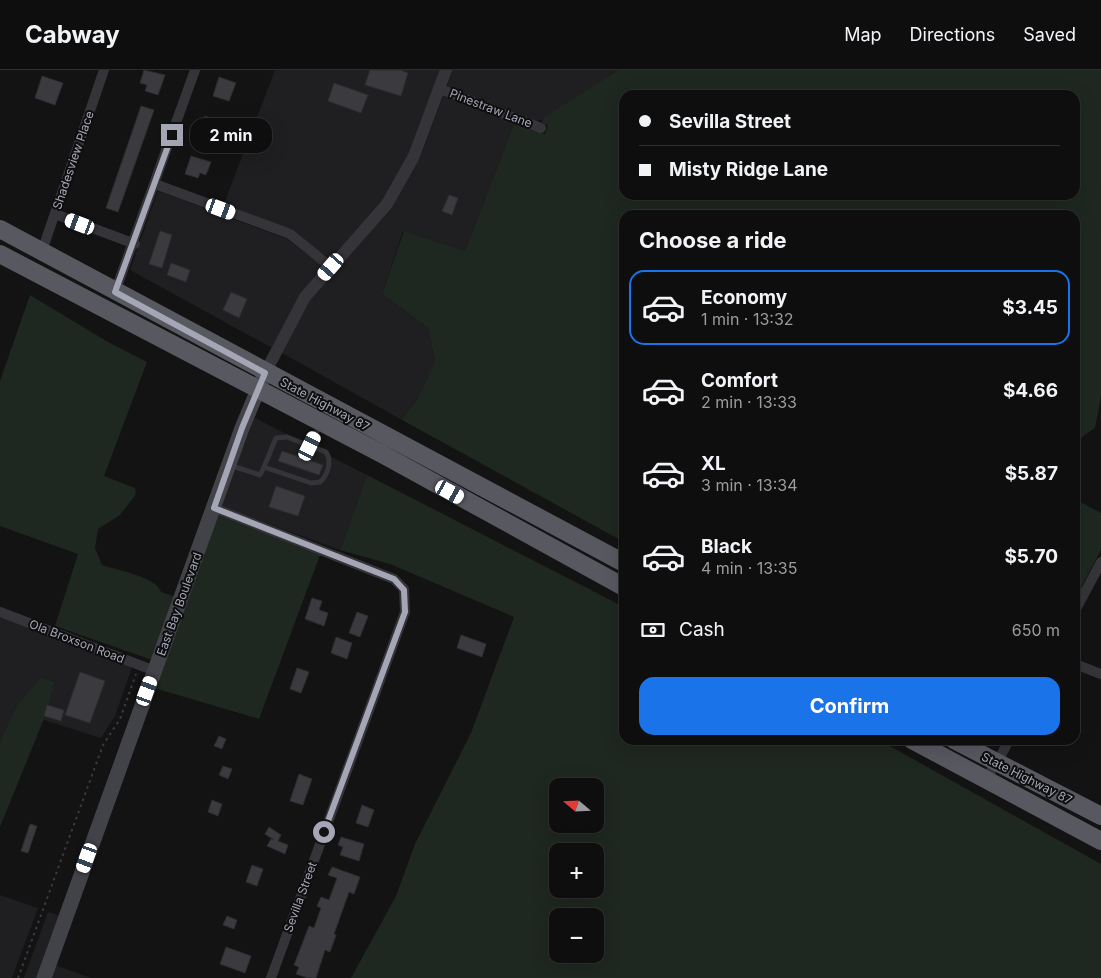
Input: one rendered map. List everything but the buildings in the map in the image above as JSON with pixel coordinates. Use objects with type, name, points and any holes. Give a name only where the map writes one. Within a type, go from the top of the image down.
[{"type":"highway","name":"State Highway 87","points":[[0,229],[265,373],[619,560]]},
{"type":"highway","points":[[0,254],[322,422],[619,584]]},
{"type":"highway","points":[[921,745],[1101,841]]},
{"type":"highway","name":"State Highway 87","points":[[963,745],[1101,816]]},
{"type":"main road","name":"East Bay Boulevard","points":[[44,978],[229,465],[265,373]]},
{"type":"street","name":"Shadesview Place","points":[[42,251],[104,70]]},
{"type":"street","points":[[115,292],[134,244],[195,70]]},
{"type":"street","points":[[265,373],[305,297],[387,204],[414,156],[446,70]]},
{"type":"street","name":"Pinestraw Lane","points":[[440,89],[542,128]]},
{"type":"street","points":[[155,184],[290,234],[331,267]]},
{"type":"street","points":[[55,214],[134,244]]},
{"type":"street","name":"Sevilla Street","points":[[214,508],[394,579],[404,590],[405,612],[271,978]]},
{"type":"street","points":[[1080,602],[1101,562]]},
{"type":"street","name":"Ola Broxson Road","points":[[0,612],[155,671]]},
{"type":"street","points":[[1080,666],[1101,674]]},
{"type":"street","points":[[985,779],[997,763],[1006,745]]},
{"type":"lane","points":[[310,446],[322,422]]},
{"type":"lane","points":[[229,465],[260,476],[276,438],[287,437],[326,452],[329,457],[329,464],[320,482],[311,483],[264,467]]},
{"type":"path","points":[[18,978],[103,745],[120,719],[139,665]]},
{"type":"shaded area","points":[[275,70],[440,70],[409,155],[383,200],[330,259],[291,230],[224,204]]},
{"type":"shaded area","points":[[452,70],[618,70],[541,120],[536,121],[447,86]]},
{"type":"shaded area","points":[[618,70],[1101,70],[1101,396],[1095,428],[1083,436],[1080,440],[1080,210],[619,210],[619,539],[402,420],[419,396],[435,361],[428,328],[382,294],[404,231],[465,251],[514,124],[545,134],[548,125],[542,123],[543,118]]},
{"type":"shaded area","points":[[443,96],[516,123],[465,251],[403,231],[382,294],[428,328],[435,362],[419,396],[402,420],[282,353],[310,300],[420,158]]},
{"type":"shaded area","points":[[158,191],[287,239],[324,267],[272,348],[130,270]]},
{"type":"shaded area","points":[[30,295],[108,342],[147,362],[104,476],[135,488],[136,494],[120,515],[98,529],[95,548],[102,565],[145,578],[158,587],[161,592],[176,597],[152,660],[55,626],[78,554],[0,526],[0,381]]},
{"type":"shaded area","points":[[253,417],[367,475],[340,550],[220,506]]},
{"type":"shaded area","points":[[367,475],[619,604],[619,745],[888,745],[1101,864],[1101,978],[351,978],[396,896],[415,844],[471,733],[514,617],[390,564],[340,550]]},
{"type":"shaded area","points":[[1080,502],[1101,513],[1101,550],[1080,590]]},
{"type":"shaded area","points":[[217,515],[320,555],[259,719],[154,688]]},
{"type":"shaded area","points":[[0,617],[132,667],[115,716],[101,738],[44,720],[46,714],[17,705],[0,742]]},
{"type":"shaded area","points":[[41,678],[54,682],[46,714],[0,827],[0,742],[17,705]]},
{"type":"shaded area","points":[[0,895],[38,908],[12,978],[0,978]]},
{"type":"shaded area","points":[[48,912],[61,916],[38,978],[24,978]]},
{"type":"shaded area","points":[[55,965],[91,978],[50,978]]},
{"type":"route","points":[[172,135],[115,292],[265,373],[242,428],[214,508],[394,579],[404,590],[405,612],[324,832]]}]
